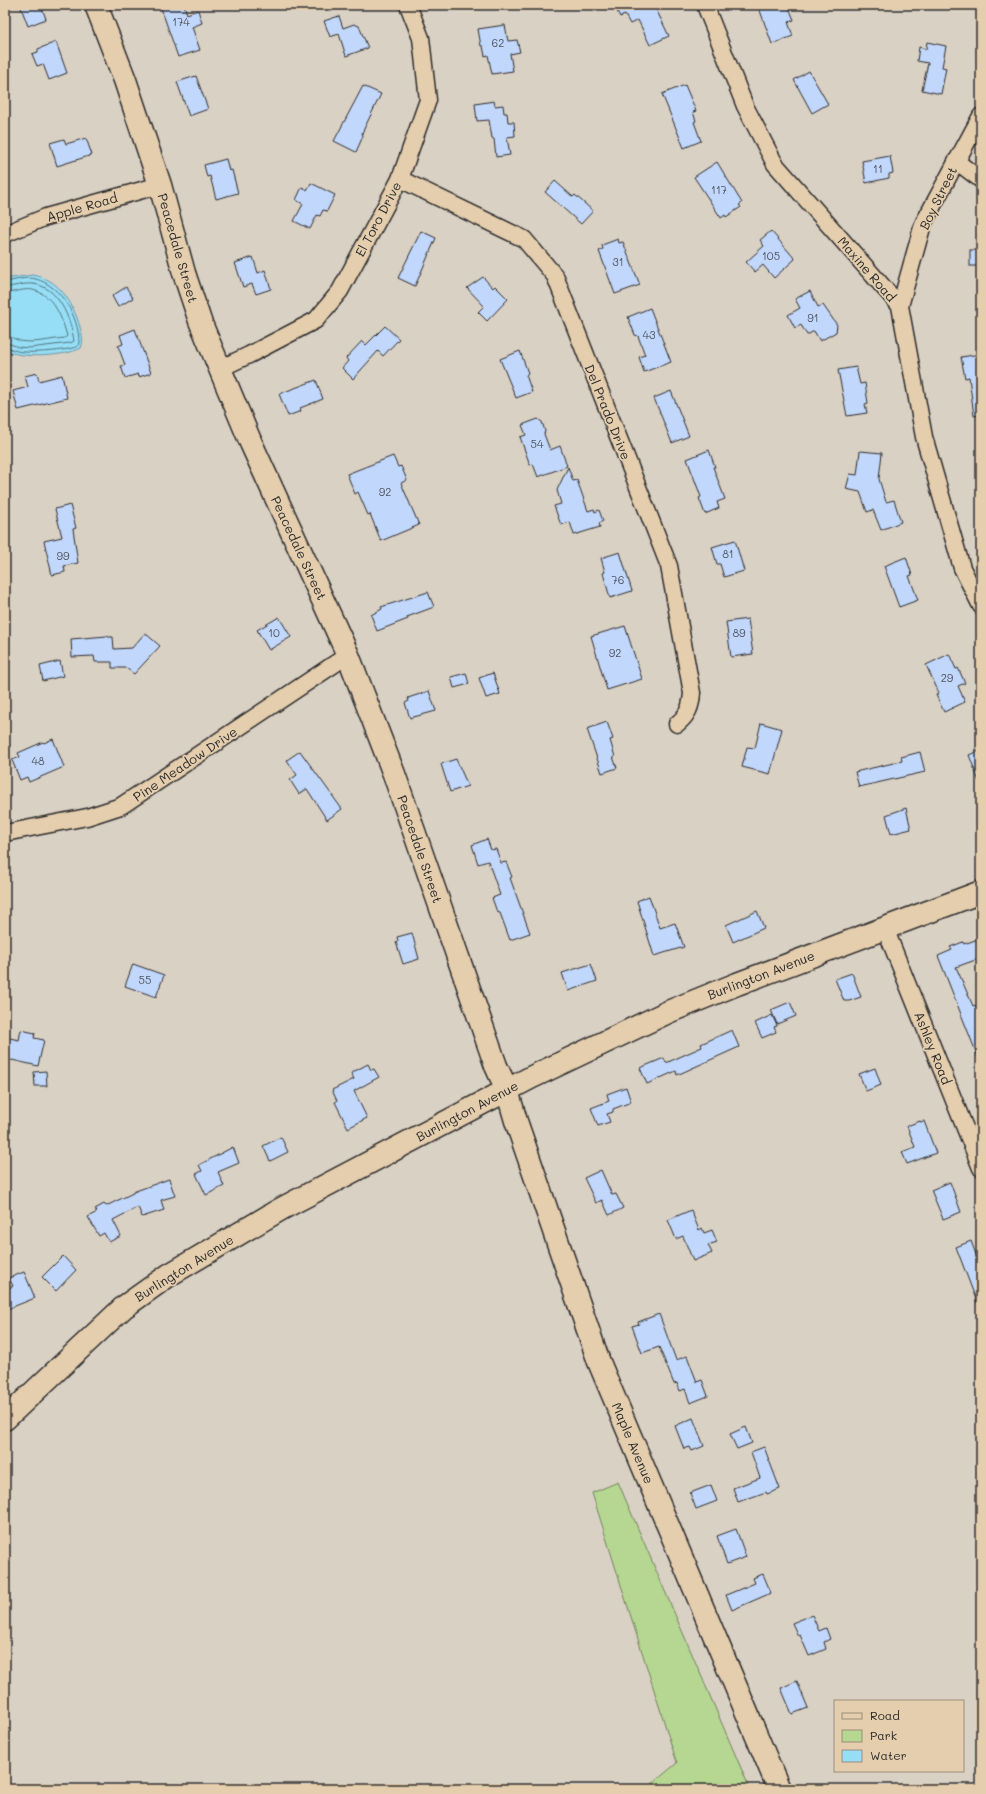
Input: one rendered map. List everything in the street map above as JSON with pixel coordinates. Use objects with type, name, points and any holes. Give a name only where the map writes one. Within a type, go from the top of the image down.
[{"type":"main road","name":"Peacedale Street","points":[[96,5],[125,80],[160,185],[184,273],[219,369],[251,443],[348,655],[397,782],[496,1066],[508,1090]]},
{"type":"main road","name":"Burlington Avenue","points":[[5,1419],[124,1307],[169,1275],[281,1209],[532,1077],[668,1012],[744,981],[981,892]]},
{"type":"main road","name":"Maple Avenue","points":[[508,1090],[516,1121],[599,1362],[779,1789]]},
{"type":"street","name":"El Toro Drive","points":[[219,369],[316,320],[340,291],[400,178],[428,100],[421,38],[408,5]]},
{"type":"street","name":"Maxine Road","points":[[705,5],[746,106],[775,164],[900,306],[924,437],[962,568],[981,606]]},
{"type":"street","name":"Boy Street","points":[[900,306],[923,224],[981,116]]},
{"type":"street","points":[[956,161],[981,180]]},
{"type":"street","name":"Del Prado Drive","points":[[400,178],[524,240],[555,276],[670,566],[692,693],[691,706],[686,717],[677,724]]},
{"type":"street","name":"Apple Road","points":[[5,234],[46,216],[160,185]]},
{"type":"street","name":"Pine Meadow Drive","points":[[5,833],[87,817],[122,806],[348,655]]},
{"type":"street","name":"Ashley Road","points":[[885,928],[981,1168]]},
{"type":"green space","points":[[618,1482],[750,1789],[646,1789],[677,1763],[592,1493]]},
{"type":"water","points":[[32,275],[42,277],[50,281],[64,293],[73,309],[81,330],[83,340],[81,348],[65,353],[43,356],[20,355],[5,349],[5,279]]},
{"type":"building","points":[[20,5],[41,5],[46,19],[28,26]]},
{"type":"building","points":[[169,5],[184,5],[187,14],[198,10],[202,23],[192,27],[200,50],[178,57],[161,8]]},
{"type":"building","points":[[614,5],[654,5],[669,36],[650,45],[638,20],[630,24],[625,15],[620,17]]},
{"type":"building","points":[[758,5],[788,5],[794,20],[788,22],[793,36],[772,44]]},
{"type":"building","points":[[339,16],[343,28],[354,24],[359,26],[368,48],[346,56],[339,34],[330,37],[324,21]]},
{"type":"building","points":[[505,25],[508,41],[517,40],[520,52],[510,54],[513,71],[492,74],[488,55],[485,56],[483,46],[481,46],[478,29]]},
{"type":"building","points":[[56,42],[67,73],[49,80],[43,64],[37,66],[32,54],[38,52],[38,49]]},
{"type":"building","points":[[927,42],[946,46],[942,67],[946,68],[941,94],[922,90],[928,63],[917,61],[919,47],[926,49]]},
{"type":"building","points":[[809,71],[828,104],[812,113],[794,80]]},
{"type":"building","points":[[196,76],[208,109],[189,116],[177,82]]},
{"type":"building","points":[[685,85],[696,111],[693,112],[696,121],[694,122],[701,141],[684,148],[662,94]]},
{"type":"building","points":[[363,86],[381,94],[362,133],[363,136],[356,152],[334,141]]},
{"type":"building","points":[[494,101],[495,106],[503,105],[504,113],[507,113],[508,122],[514,122],[515,136],[507,137],[510,155],[496,157],[494,139],[492,138],[489,120],[477,121],[475,104]]},
{"type":"building","points":[[86,138],[92,155],[57,166],[50,143],[64,139],[66,144]]},
{"type":"building","points":[[890,156],[893,173],[889,174],[889,178],[866,183],[862,161]]},
{"type":"building","points":[[226,159],[229,171],[232,170],[238,193],[216,199],[210,176],[207,177],[204,165]]},
{"type":"building","points":[[717,162],[742,203],[739,205],[741,207],[726,217],[725,215],[721,218],[694,177]]},
{"type":"building","points":[[555,181],[573,197],[575,195],[593,211],[581,224],[545,192]]},
{"type":"building","points":[[311,183],[335,195],[327,211],[323,210],[320,216],[317,215],[310,229],[294,221],[303,204],[296,200],[302,187],[307,190]]},
{"type":"building","points":[[421,231],[436,238],[415,286],[398,278]]},
{"type":"building","points":[[771,231],[795,259],[774,278],[763,265],[755,272],[746,262],[764,246],[760,240]]},
{"type":"building","points":[[618,239],[619,243],[623,242],[640,285],[615,294],[599,251],[603,249],[602,245]]},
{"type":"building","points":[[970,250],[981,250],[981,266],[970,266]]},
{"type":"building","points":[[253,257],[258,273],[265,270],[271,289],[256,294],[252,284],[243,287],[235,263]]},
{"type":"building","points":[[483,277],[493,288],[495,286],[508,299],[487,321],[478,312],[484,306],[467,288]]},
{"type":"building","points":[[126,287],[133,298],[118,307],[112,296]]},
{"type":"building","points":[[810,291],[818,307],[823,305],[837,325],[836,332],[820,341],[814,331],[807,335],[801,325],[795,328],[788,315],[800,308],[795,299]]},
{"type":"building","points":[[650,308],[671,362],[644,372],[639,357],[645,355],[638,336],[635,335],[628,317]]},
{"type":"building","points":[[385,326],[399,339],[383,356],[378,351],[353,379],[342,368],[348,361],[346,358],[362,341],[366,345]]},
{"type":"building","points":[[135,329],[151,373],[139,377],[138,374],[125,378],[121,366],[125,365],[118,346],[123,344],[120,335]]},
{"type":"building","points":[[520,351],[528,373],[526,375],[532,392],[516,398],[500,359]]},
{"type":"building","points":[[981,354],[981,415],[974,416],[969,377],[965,378],[961,357]]},
{"type":"building","points":[[856,367],[860,384],[865,383],[868,403],[865,404],[867,413],[847,416],[838,370]]},
{"type":"building","points":[[37,373],[39,381],[62,375],[67,398],[18,410],[13,391],[28,387],[25,376]]},
{"type":"building","points":[[316,380],[323,399],[300,408],[301,411],[288,416],[279,394]]},
{"type":"building","points":[[671,391],[689,436],[672,443],[654,398]]},
{"type":"building","points":[[538,419],[542,422],[545,431],[544,434],[550,450],[560,446],[567,466],[538,477],[533,464],[530,465],[520,437],[526,435],[522,425]]},
{"type":"building","points":[[709,450],[715,467],[713,467],[725,499],[717,502],[719,508],[705,514],[699,498],[701,497],[687,459]]},
{"type":"building","points":[[860,451],[882,453],[879,479],[886,502],[894,500],[901,522],[881,530],[873,510],[867,512],[860,492],[846,489],[850,474],[857,475]]},
{"type":"building","points":[[393,456],[398,467],[401,466],[407,480],[401,483],[419,525],[381,541],[370,514],[368,515],[358,492],[355,494],[347,474]]},
{"type":"building","points":[[568,467],[573,481],[577,480],[588,511],[594,509],[595,512],[599,510],[603,521],[599,523],[600,527],[574,535],[570,522],[561,525],[554,506],[561,504],[557,490]]},
{"type":"building","points":[[70,505],[76,528],[73,529],[78,563],[64,566],[65,572],[52,575],[44,541],[62,537],[55,509]]},
{"type":"building","points":[[735,540],[744,571],[724,577],[720,564],[717,564],[712,547]]},
{"type":"building","points":[[620,552],[632,591],[610,598],[603,573],[605,572],[601,558]]},
{"type":"building","points":[[906,557],[912,575],[909,576],[918,600],[899,607],[884,566]]},
{"type":"building","points":[[428,592],[434,607],[407,617],[408,619],[377,631],[371,615],[382,609],[381,607]]},
{"type":"building","points":[[279,617],[291,637],[269,650],[257,630]]},
{"type":"building","points":[[748,619],[753,654],[731,657],[726,622]]},
{"type":"building","points":[[625,626],[642,679],[607,690],[591,636]]},
{"type":"building","points":[[145,633],[160,646],[134,674],[126,668],[112,668],[112,662],[95,662],[94,656],[72,657],[71,639],[107,636],[113,637],[114,649],[132,648]]},
{"type":"building","points":[[949,654],[965,683],[958,686],[965,702],[944,712],[936,695],[939,693],[926,665]]},
{"type":"building","points":[[60,661],[63,676],[43,681],[40,666]]},
{"type":"building","points":[[466,673],[469,684],[454,688],[451,677]]},
{"type":"building","points":[[493,673],[500,694],[486,698],[479,678]]},
{"type":"building","points":[[429,691],[436,711],[410,718],[405,703],[409,701],[408,698]]},
{"type":"building","points":[[607,722],[613,739],[610,740],[615,757],[613,757],[617,768],[602,773],[587,729]]},
{"type":"building","points":[[761,723],[782,729],[770,774],[742,767],[747,747],[755,748]]},
{"type":"building","points":[[53,739],[64,767],[29,782],[27,777],[20,780],[12,760],[20,757],[18,753]]},
{"type":"building","points":[[981,750],[981,784],[980,784],[969,755]]},
{"type":"building","points":[[300,751],[342,809],[327,820],[307,789],[299,794],[290,780],[297,775],[287,760]]},
{"type":"building","points":[[920,752],[925,772],[859,787],[855,772],[902,761],[901,757]]},
{"type":"building","points":[[456,759],[468,786],[450,792],[441,764]]},
{"type":"building","points":[[906,808],[911,829],[891,834],[886,815]]},
{"type":"building","points":[[487,839],[491,850],[496,849],[501,863],[506,862],[512,877],[510,878],[530,933],[510,940],[500,913],[497,912],[492,898],[500,895],[488,861],[478,864],[472,845]]},
{"type":"building","points":[[649,896],[660,928],[675,923],[684,947],[654,956],[637,901]]},
{"type":"building","points":[[757,911],[764,928],[733,942],[726,925]]},
{"type":"building","points":[[412,933],[419,959],[403,964],[396,942],[398,941],[397,937]]},
{"type":"building","points":[[981,938],[981,958],[956,967],[973,1006],[975,1005],[976,1008],[981,1006],[980,1062],[938,956],[952,950],[950,947]]},
{"type":"building","points":[[133,964],[164,975],[156,997],[125,986]]},
{"type":"building","points":[[591,964],[597,981],[568,991],[562,973]]},
{"type":"building","points":[[852,973],[861,997],[844,1001],[835,979]]},
{"type":"building","points":[[790,1002],[796,1016],[777,1024],[771,1010]]},
{"type":"building","points":[[772,1015],[777,1026],[774,1027],[776,1032],[762,1038],[755,1023]]},
{"type":"building","points":[[21,1030],[35,1033],[34,1038],[44,1040],[38,1066],[12,1060],[5,1063],[5,1037],[19,1040]]},
{"type":"building","points":[[732,1030],[739,1047],[677,1075],[676,1071],[647,1084],[640,1068],[664,1058],[666,1063],[702,1047],[701,1044]]},
{"type":"building","points":[[368,1064],[371,1070],[374,1069],[379,1077],[354,1091],[367,1118],[348,1128],[335,1102],[337,1101],[332,1090],[354,1079],[351,1073]]},
{"type":"building","points":[[875,1068],[881,1085],[866,1091],[859,1074]]},
{"type":"building","points":[[46,1071],[47,1086],[35,1086],[34,1072]]},
{"type":"building","points":[[626,1087],[631,1102],[613,1109],[613,1112],[607,1114],[610,1122],[598,1126],[591,1108],[609,1101],[607,1094]]},
{"type":"building","points":[[924,1121],[936,1153],[907,1164],[902,1152],[915,1147],[907,1126]]},
{"type":"building","points":[[281,1137],[288,1152],[270,1161],[263,1146]]},
{"type":"building","points":[[233,1147],[239,1163],[218,1172],[224,1186],[206,1195],[196,1174],[202,1171],[199,1165]]},
{"type":"building","points":[[601,1170],[612,1195],[616,1194],[623,1208],[609,1215],[602,1200],[596,1203],[584,1178]]},
{"type":"building","points":[[169,1179],[175,1196],[161,1200],[164,1210],[142,1217],[138,1207],[113,1220],[121,1236],[109,1242],[104,1233],[99,1236],[88,1217],[97,1212],[95,1209],[104,1204],[106,1206],[133,1192]]},
{"type":"building","points":[[950,1182],[961,1212],[943,1219],[931,1190]]},
{"type":"building","points":[[691,1210],[699,1230],[702,1228],[704,1233],[712,1230],[717,1242],[708,1245],[712,1253],[693,1261],[683,1236],[676,1239],[668,1220]]},
{"type":"building","points":[[971,1241],[981,1268],[980,1310],[956,1247]]},
{"type":"building","points":[[63,1256],[76,1270],[56,1291],[42,1277]]},
{"type":"building","points":[[24,1272],[35,1298],[5,1310],[5,1290],[13,1286],[9,1278]]},
{"type":"building","points":[[659,1314],[676,1360],[687,1356],[697,1382],[702,1380],[708,1396],[690,1403],[685,1389],[680,1391],[677,1383],[674,1384],[659,1347],[642,1353],[632,1326],[639,1324],[638,1322]]},
{"type":"building","points":[[693,1418],[704,1446],[692,1451],[690,1447],[684,1449],[675,1426]]},
{"type":"building","points":[[746,1427],[752,1443],[737,1449],[730,1434]]},
{"type":"building","points":[[764,1447],[780,1489],[767,1494],[766,1492],[738,1502],[733,1488],[760,1478],[751,1452]]},
{"type":"building","points":[[711,1485],[717,1501],[696,1509],[690,1493]]},
{"type":"building","points":[[736,1529],[746,1557],[727,1564],[717,1536]]},
{"type":"building","points":[[763,1574],[771,1593],[732,1610],[726,1595],[755,1583],[753,1578]]},
{"type":"building","points":[[812,1615],[819,1631],[826,1628],[830,1639],[824,1642],[826,1649],[809,1656],[800,1635],[798,1636],[792,1623]]},
{"type":"building","points":[[797,1681],[808,1708],[792,1714],[781,1688]]}]
